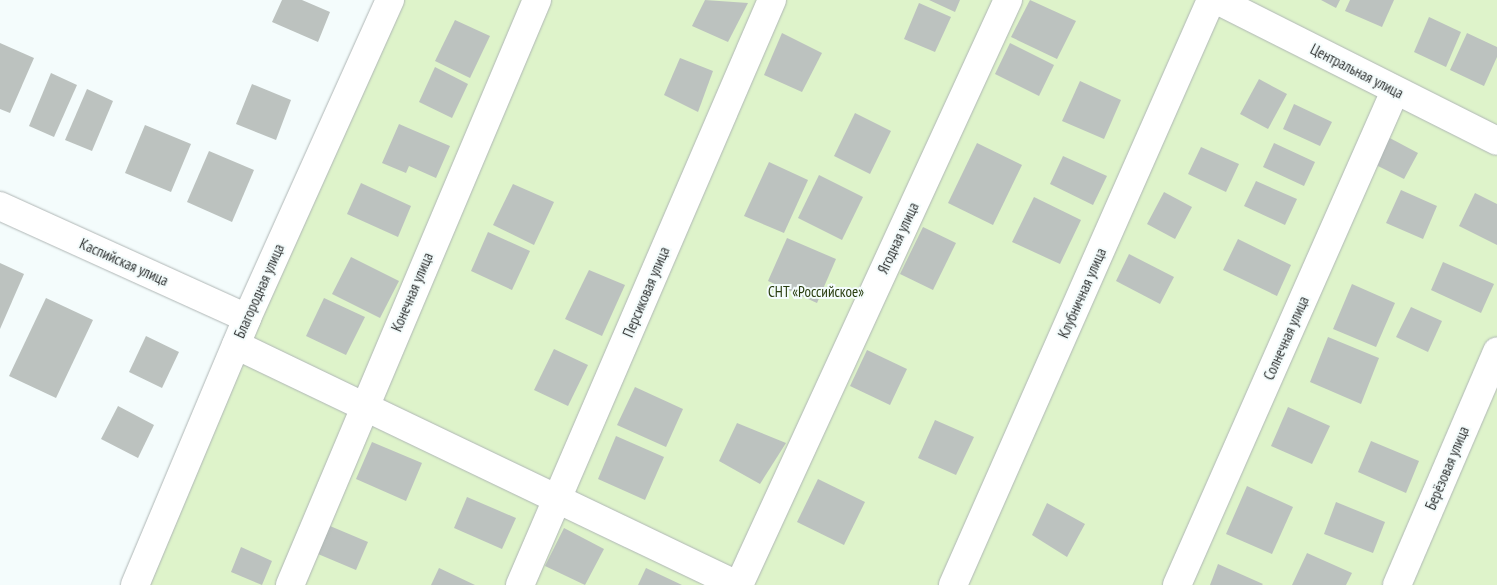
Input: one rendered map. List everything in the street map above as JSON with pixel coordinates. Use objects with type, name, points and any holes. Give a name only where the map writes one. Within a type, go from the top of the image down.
[{"type":"street","name":"Благородная улица","points":[[135,585],[247,318],[390,0]]},
{"type":"street","name":"Конечная улица","points":[[290,585],[363,407],[537,0]]},
{"type":"street","name":"Персиковая улица","points":[[520,585],[772,0]]},
{"type":"street","name":"Ягодная улица","points":[[738,585],[1008,0]]},
{"type":"street","name":"Клубничная улица","points":[[953,585],[1211,0]]},
{"type":"street","name":"Центральная улица","points":[[1217,0],[1253,8],[1395,91],[1497,141]]},
{"type":"street","name":"Солнечная улица","points":[[1177,585],[1395,91]]},
{"type":"street","name":"Каспийская улица","points":[[0,206],[247,318]]},
{"type":"street","points":[[236,345],[738,585]]},
{"type":"street","name":"Берёзовая улица","points":[[1397,585],[1497,352]]},
{"type":"green space","name":"СНТ «Российское»","points":[[390,0],[1497,0],[1497,585],[135,585]]},
{"type":"building","points":[[282,0],[302,0],[330,12],[318,42],[272,22]]},
{"type":"building","points":[[705,0],[748,3],[728,42],[692,26]]},
{"type":"building","points":[[929,0],[960,0],[955,12]]},
{"type":"building","points":[[1030,0],[1076,21],[1057,59],[1011,37]]},
{"type":"building","points":[[1321,0],[1340,0],[1336,8]]},
{"type":"building","points":[[1350,0],[1394,0],[1382,27],[1345,11]]},
{"type":"building","points":[[919,3],[951,17],[935,52],[904,39]]},
{"type":"building","points":[[1429,17],[1461,32],[1446,67],[1414,52]]},
{"type":"building","points":[[455,20],[490,36],[470,78],[435,61]]},
{"type":"building","points":[[782,33],[822,53],[802,92],[764,75]]},
{"type":"building","points":[[1467,33],[1497,47],[1497,57],[1484,86],[1450,70]]},
{"type":"building","points":[[0,43],[34,58],[10,113],[0,109]]},
{"type":"building","points":[[1010,43],[1054,65],[1039,96],[995,74]]},
{"type":"building","points":[[680,58],[713,71],[698,112],[664,95]]},
{"type":"building","points":[[435,67],[468,84],[452,118],[419,102]]},
{"type":"building","points":[[51,73],[77,85],[54,137],[29,126]]},
{"type":"building","points":[[1259,79],[1287,94],[1268,129],[1240,114]]},
{"type":"building","points":[[1080,81],[1121,100],[1104,139],[1062,121]]},
{"type":"building","points":[[252,84],[291,100],[276,140],[236,124]]},
{"type":"building","points":[[87,89],[113,101],[92,151],[65,140]]},
{"type":"building","points":[[1294,104],[1332,122],[1320,146],[1283,129]]},
{"type":"building","points":[[855,113],[891,131],[870,174],[834,156]]},
{"type":"building","points":[[399,124],[450,146],[436,178],[409,166],[406,173],[382,163]]},
{"type":"building","points":[[145,125],[191,144],[171,192],[125,173]]},
{"type":"building","points":[[1386,136],[1418,153],[1404,179],[1372,163]]},
{"type":"building","points":[[977,143],[1022,165],[993,225],[948,203]]},
{"type":"building","points":[[1274,143],[1315,162],[1304,186],[1263,167]]},
{"type":"building","points":[[1201,147],[1239,164],[1226,192],[1188,174]]},
{"type":"building","points":[[209,151],[254,170],[232,222],[187,202]]},
{"type":"building","points":[[1063,156],[1107,176],[1093,205],[1050,184]]},
{"type":"building","points":[[769,162],[808,180],[784,233],[744,216]]},
{"type":"building","points":[[819,175],[863,197],[842,240],[798,218]]},
{"type":"building","points":[[1256,181],[1297,199],[1285,225],[1244,206]]},
{"type":"building","points":[[361,183],[411,206],[398,237],[347,214]]},
{"type":"building","points":[[513,184],[554,202],[534,245],[493,225]]},
{"type":"building","points":[[1401,190],[1437,206],[1423,239],[1386,223]]},
{"type":"building","points":[[1164,192],[1192,207],[1175,239],[1147,224]]},
{"type":"building","points":[[1475,193],[1497,204],[1497,245],[1459,226]]},
{"type":"building","points":[[1034,197],[1081,220],[1060,264],[1012,242]]},
{"type":"building","points":[[923,227],[956,243],[933,290],[900,274]]},
{"type":"building","points":[[488,232],[530,251],[512,290],[471,271]]},
{"type":"building","points":[[787,238],[836,259],[817,303],[768,281]]},
{"type":"building","points":[[1238,239],[1291,265],[1277,296],[1223,270]]},
{"type":"building","points":[[1129,254],[1174,277],[1160,304],[1116,281]]},
{"type":"building","points":[[351,257],[399,281],[380,318],[332,294]]},
{"type":"building","points":[[1443,262],[1494,284],[1481,313],[1431,290]]},
{"type":"building","points":[[0,263],[24,274],[0,329]]},
{"type":"building","points":[[589,270],[625,285],[602,336],[565,319]]},
{"type":"building","points":[[1352,284],[1395,303],[1376,347],[1333,329]]},
{"type":"building","points":[[46,298],[93,320],[56,398],[9,376]]},
{"type":"building","points":[[324,298],[365,317],[346,355],[306,336]]},
{"type":"building","points":[[1411,307],[1442,321],[1428,352],[1396,337]]},
{"type":"building","points":[[146,336],[179,352],[162,388],[129,372]]},
{"type":"building","points":[[1328,337],[1379,358],[1361,404],[1310,382]]},
{"type":"building","points":[[554,349],[588,365],[568,406],[534,390]]},
{"type":"building","points":[[867,350],[907,369],[890,405],[850,386]]},
{"type":"building","points":[[635,387],[683,409],[666,447],[617,425]]},
{"type":"building","points":[[118,406],[154,425],[138,458],[101,439]]},
{"type":"building","points":[[1288,407],[1330,426],[1312,464],[1271,446]]},
{"type":"building","points":[[935,420],[974,437],[956,475],[918,458]]},
{"type":"building","points":[[737,423],[786,443],[760,484],[719,461]]},
{"type":"building","points":[[616,436],[664,457],[645,500],[598,479]]},
{"type":"building","points":[[1371,441],[1419,461],[1406,493],[1358,472]]},
{"type":"building","points":[[372,442],[422,463],[406,501],[356,479]]},
{"type":"building","points":[[818,479],[865,502],[844,545],[797,522]]},
{"type":"building","points":[[1247,486],[1293,507],[1272,554],[1226,534]]},
{"type":"building","points":[[467,497],[516,518],[502,549],[454,528]]},
{"type":"building","points":[[1336,502],[1385,522],[1373,553],[1324,534]]},
{"type":"building","points":[[1047,503],[1085,524],[1067,557],[1032,535]]},
{"type":"building","points":[[330,526],[368,542],[356,570],[318,554]]},
{"type":"building","points":[[564,528],[604,549],[585,585],[545,566]]},
{"type":"building","points":[[241,547],[272,561],[262,585],[231,572]]},
{"type":"building","points":[[1307,553],[1352,573],[1346,585],[1292,585]]},
{"type":"building","points":[[1218,564],[1263,584],[1210,585]]},
{"type":"building","points":[[439,568],[475,585],[431,585]]},
{"type":"building","points":[[646,568],[682,585],[638,585]]}]
